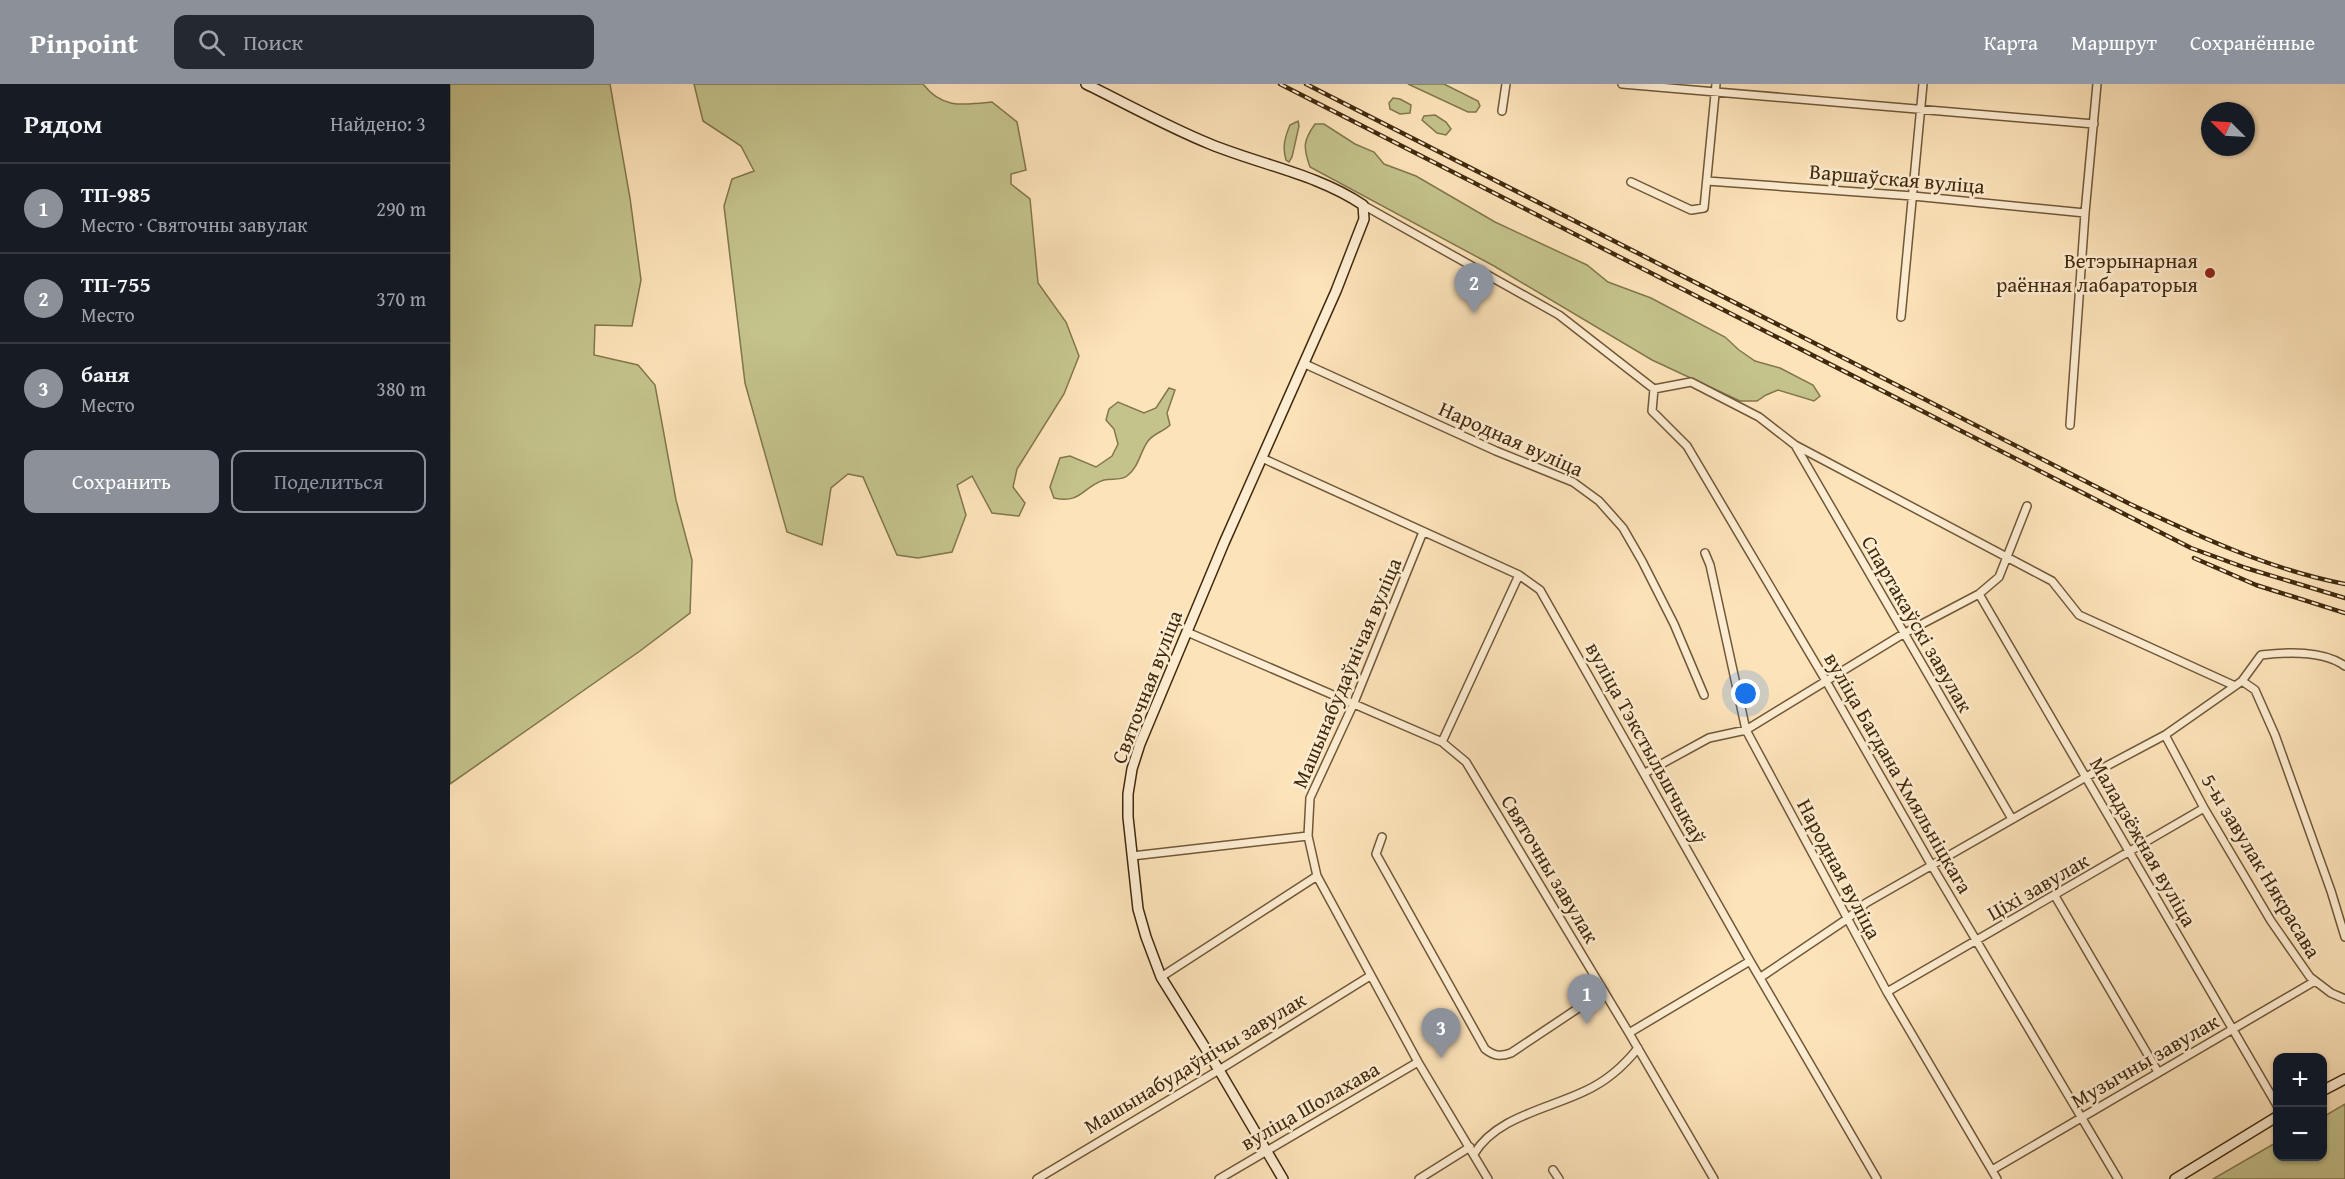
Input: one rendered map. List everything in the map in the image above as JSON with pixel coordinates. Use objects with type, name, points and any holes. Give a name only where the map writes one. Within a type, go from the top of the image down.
[{"type":"street","points":[[1086,84],[1210,144],[1329,186],[1559,315],[1654,389],[1691,382],[1759,417],[1795,445],[2052,581],[2079,615],[2235,686]]},
{"type":"street","points":[[1502,111],[1506,84]]},
{"type":"street","points":[[1622,84],[2094,124]]},
{"type":"street","points":[[1631,182],[1691,210],[1704,208],[1716,84]]},
{"type":"street","points":[[1901,317],[1923,84]]},
{"type":"street","points":[[2070,425],[2097,84]]},
{"type":"street","name":"Варшаўская вуліца","points":[[1707,181],[1913,196],[2085,213]]},
{"type":"street","name":"Святочная вуліца","points":[[1283,1179],[1161,977],[1138,909],[1128,794],[1132,769],[1140,744],[1343,273],[1364,219],[1363,205]]},
{"type":"street","name":"Народная вуліца","points":[[1305,364],[1496,451],[1573,482],[1599,501],[1623,528],[1642,561],[1674,624],[1704,695]]},
{"type":"street","name":"вуліца Багдана Хмяльніцкага","points":[[1654,389],[1652,411],[1687,446],[2118,1179]]},
{"type":"street","name":"Спартакаўскі завулак","points":[[1795,445],[2012,819]]},
{"type":"street","name":"вуліца Тэкстыльшчыкаў","points":[[1262,458],[1519,575],[1540,590],[1750,961],[1877,1179]]},
{"type":"street","points":[[1645,773],[1709,738],[1746,730],[1903,634],[1979,594],[1999,577],[2027,506]]},
{"type":"street","name":"Машынабудаўнічая вуліца","points":[[1423,532],[1353,705],[1310,798],[1308,836],[1317,876],[1418,1062],[1488,1179]]},
{"type":"street","name":"Народная вуліца","points":[[1705,553],[1710,565],[1746,730],[1887,992],[1997,1179]]},
{"type":"street","points":[[1442,742],[1519,575]]},
{"type":"street","name":"Маладзёжная вуліца","points":[[1979,594],[2273,1100]]},
{"type":"street","name":"Святочны завулак","points":[[1187,632],[1442,742],[1466,762],[1714,1179]]},
{"type":"street","points":[[1761,977],[1847,919],[1866,903],[2086,777],[2165,735],[2242,681],[2261,655],[2285,653],[2322,656],[2345,666]]},
{"type":"street","points":[[2242,681],[2255,690],[2275,735],[2331,891],[2345,937]]},
{"type":"street","name":"5-ы завулак Някрасава","points":[[2165,735],[2204,808],[2271,921],[2314,981],[2345,999]]},
{"type":"street","name":"Ціхі завулак","points":[[1887,992],[2204,808]]},
{"type":"street","points":[[1132,856],[1308,836]]},
{"type":"street","points":[[1382,837],[1376,854],[1485,1049],[1492,1055],[1503,1056],[1512,1053],[1604,991]]},
{"type":"street","points":[[1161,977],[1317,876]]},
{"type":"street","points":[[2055,896],[2158,1072]]},
{"type":"street","points":[[1629,1034],[1750,961]]},
{"type":"street","name":"Машынабудаўнічы завулак","points":[[1037,1179],[1370,976]]},
{"type":"street","name":"Музычны завулак","points":[[1992,1170],[2314,981]]},
{"type":"street","points":[[1419,1179],[1472,1150],[1497,1129],[1586,1091],[1622,1068],[1638,1048]]},
{"type":"street","name":"вуліца Шолахава","points":[[1219,1179],[1418,1062]]},
{"type":"street","points":[[2327,1088],[2345,1079]]},
{"type":"street","points":[[2175,1179],[2273,1118]]},
{"type":"street","points":[[1553,1170],[1559,1179]]},
{"type":"shaded area","points":[[450,84],[610,84],[630,198],[641,280],[632,326],[595,325],[594,355],[638,365],[655,385],[676,500],[692,560],[690,613],[640,651],[450,784]]},
{"type":"shaded area","points":[[694,84],[923,84],[938,98],[954,104],[992,102],[1017,122],[1026,170],[1011,174],[1011,184],[1030,199],[1038,283],[1066,322],[1079,356],[1064,394],[1017,469],[1013,487],[1025,503],[1019,516],[992,513],[972,476],[957,485],[966,515],[952,552],[918,558],[897,555],[863,477],[848,474],[831,488],[822,545],[787,532],[745,383],[724,206],[732,179],[754,171],[741,146],[703,121]]},
{"type":"shaded area","points":[[1408,84],[1444,84],[1478,101],[1480,106],[1476,112],[1468,112]]},
{"type":"shaded area","points":[[1393,98],[1411,105],[1410,113],[1400,114],[1390,109],[1389,103]]},
{"type":"shaded area","points":[[1435,115],[1446,122],[1451,129],[1446,135],[1437,133],[1422,120],[1424,116]]},
{"type":"shaded area","points":[[1298,121],[1299,126],[1289,162],[1285,155],[1285,138],[1290,125]]},
{"type":"shaded area","points":[[1315,124],[1324,124],[1355,144],[1374,152],[1384,164],[1416,176],[1495,222],[1587,265],[1608,282],[1651,298],[1725,337],[1755,361],[1780,368],[1813,385],[1820,396],[1814,401],[1778,390],[1757,401],[1740,401],[1652,360],[1494,266],[1310,167],[1305,144]]},
{"type":"shaded area","points":[[1169,388],[1175,390],[1167,413],[1170,425],[1148,441],[1137,464],[1127,476],[1104,480],[1071,499],[1054,498],[1050,487],[1060,458],[1070,456],[1096,467],[1112,456],[1118,444],[1114,429],[1106,420],[1109,409],[1118,402],[1144,413],[1156,408]]},
{"type":"shaded area","points":[[2345,1104],[2345,1179],[2213,1179],[2273,1144],[2273,1161],[2327,1161],[2327,1115]]},
{"type":"railway","points":[[1280,84],[2191,548],[2246,568],[2345,598]]},
{"type":"railway","points":[[1306,84],[2130,504],[2208,540],[2262,561],[2345,584]]},
{"type":"railway","points":[[2194,558],[2256,585],[2345,613]]},
{"type":"place","name":"Ветэрынарная раённая лабараторыя","points":[[2210,273]]},
{"type":"place","name":"ТП-755","points":[[1474,313]]},
{"type":"place","name":"ТП-985","points":[[1587,1024]]},
{"type":"place","name":"баня","points":[[1441,1058]]}]
